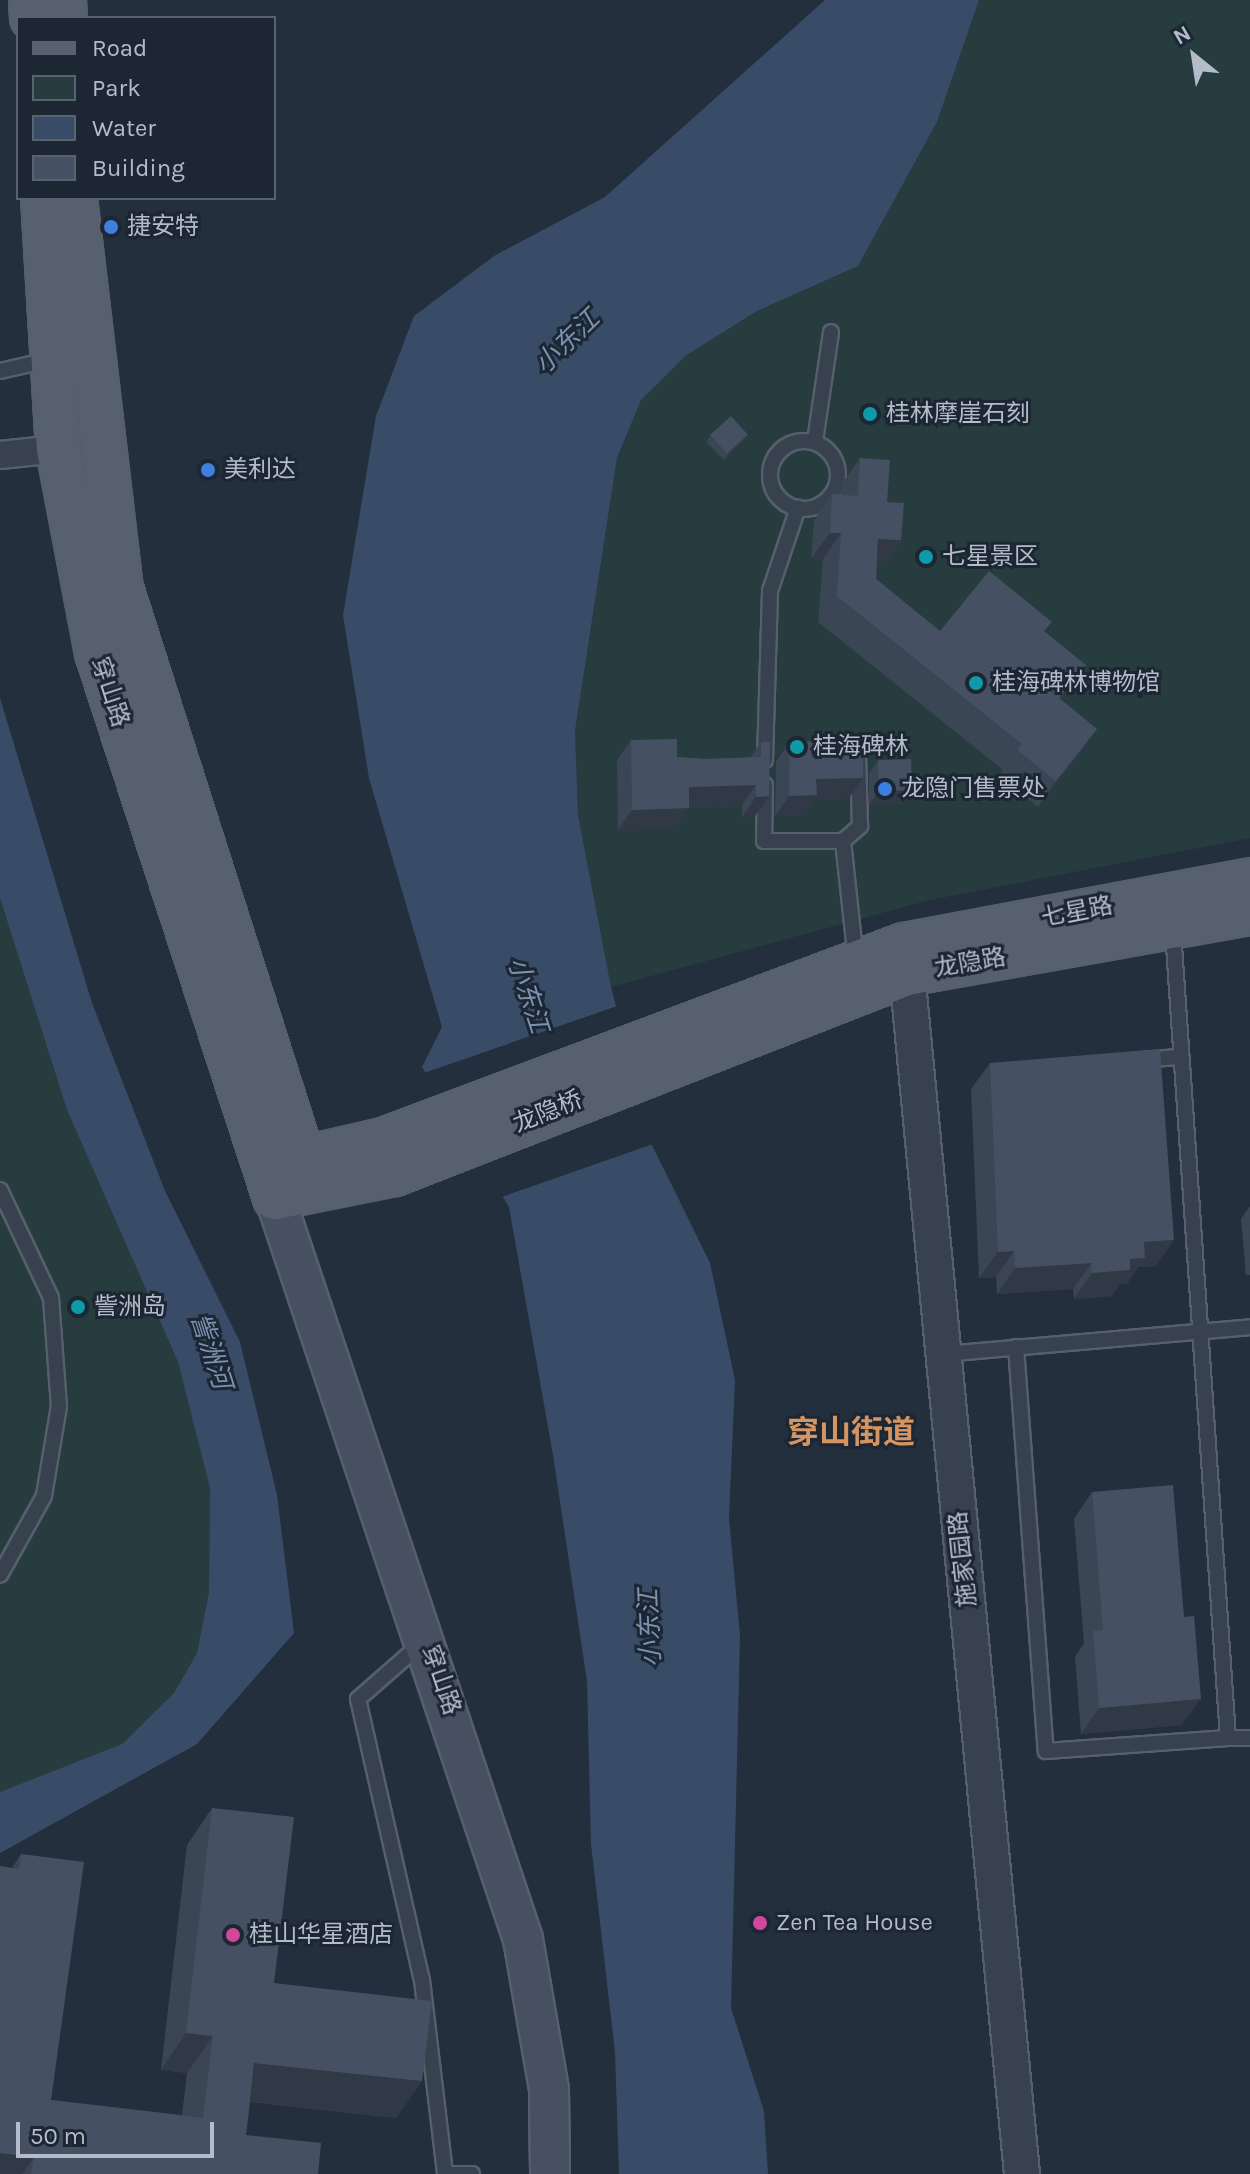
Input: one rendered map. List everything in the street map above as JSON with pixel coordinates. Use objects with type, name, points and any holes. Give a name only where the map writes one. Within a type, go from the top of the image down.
[{"type":"main road","name":"穿山路","points":[[43,200],[58,449],[97,653],[288,1178]]},
{"type":"main road","name":"穿山路","points":[[75,200],[121,588],[288,1178],[427,1639],[523,1939],[549,2089],[550,2174]]},
{"type":"main road","points":[[1172,911],[1250,880]]},
{"type":"main road","name":"龙隐路","points":[[695,1036],[856,961],[905,960],[1172,911],[1250,913]]},
{"type":"main road","name":"龙隐路","points":[[695,1036],[905,960]]},
{"type":"main road","name":"龙隐桥","points":[[288,1178],[389,1157],[695,1036]]},
{"type":"street","points":[[0,455],[58,449]]},
{"type":"street","name":"施家园路","points":[[905,960],[1022,2174]]},
{"type":"lane","points":[[815,441],[831,332]]},
{"type":"lane","points":[[0,371],[53,359]]},
{"type":"lane","points":[[815,441],[833,455],[837,487],[822,504],[798,508],[774,491],[770,468],[782,448],[815,441]]},
{"type":"lane","points":[[798,508],[770,591],[764,841],[843,841],[860,826],[858,753]]},
{"type":"lane","points":[[843,841],[856,961]]},
{"type":"lane","points":[[1172,911],[1228,1738]]},
{"type":"lane","points":[[1120,1062],[1181,1057]]},
{"type":"lane","points":[[0,1190],[51,1298],[59,1406],[44,1496],[0,1575]]},
{"type":"lane","points":[[943,1354],[1250,1327]]},
{"type":"lane","points":[[1016,1347],[1046,1751],[1250,1738]]},
{"type":"lane","points":[[427,1639],[358,1699],[422,1980],[445,2173],[472,2174]]},
{"type":"green space","name":"七星景区","points":[[979,0],[1250,0],[1250,838],[930,900],[611,987],[578,815],[575,732],[617,458],[641,400],[681,358],[757,311],[858,266],[937,122]]},
{"type":"green space","name":"訾洲岛","points":[[0,898],[67,1110],[178,1362],[210,1488],[209,1592],[197,1653],[174,1693],[122,1744],[0,1792]]},
{"type":"water","name":"小东江","points":[[825,0],[979,0],[937,122],[858,266],[757,311],[685,356],[641,400],[617,458],[575,731],[578,815],[611,987],[651,1143],[710,1263],[735,1380],[729,1518],[740,1636],[731,2008],[764,2111],[768,2174],[619,2174],[615,2052],[591,1844],[587,1681],[553,1455],[509,1207],[422,1067],[442,1027],[369,778],[343,615],[376,416],[414,316],[494,256],[605,197]]},
{"type":"water","name":"訾洲河","points":[[0,698],[92,1003],[165,1191],[240,1342],[277,1495],[294,1633],[197,1744],[0,1853],[0,1792],[122,1744],[174,1693],[197,1653],[209,1592],[210,1488],[178,1362],[67,1110],[0,898]]},
{"type":"pier","points":[[620,1005],[656,1143],[499,1198],[421,1074]]},
{"type":"building","points":[[731,416],[748,435],[727,453],[710,435]]},
{"type":"building","points":[[860,458],[890,460],[887,502],[904,503],[901,540],[878,539],[876,579],[940,631],[989,571],[1052,622],[1044,631],[1086,665],[1059,698],[1097,729],[1056,781],[1017,750],[1022,744],[837,596],[841,533],[830,533],[832,494],[858,496]]},
{"type":"building","points":[[677,739],[677,757],[704,759],[761,757],[761,742],[770,742],[769,796],[756,797],[756,785],[689,787],[689,808],[632,810],[631,740]]},
{"type":"building","points":[[816,741],[816,755],[863,755],[863,778],[816,779],[817,795],[789,796],[790,742]]},
{"type":"building","points":[[911,759],[912,790],[879,791],[878,760]]},
{"type":"building","points":[[1160,1049],[1174,1240],[1144,1242],[1145,1258],[1130,1259],[1130,1270],[1092,1273],[1091,1263],[1015,1268],[1014,1251],[998,1252],[990,1063]]},
{"type":"building","points":[[1173,1485],[1184,1617],[1194,1616],[1201,1699],[1099,1708],[1093,1631],[1103,1630],[1092,1492]]},
{"type":"building","points":[[212,1808],[294,1817],[274,1983],[432,2001],[422,2081],[254,2063],[246,2135],[321,2143],[318,2174],[31,2174],[34,2157],[0,2153],[0,1866],[19,1869],[21,1854],[84,1862],[51,2100],[203,2118],[213,2036],[186,2033]]},
{"type":"place","name":"捷安特","points":[[111,227]]},
{"type":"place","name":"桂林摩崖石刻","points":[[870,414]]},
{"type":"place","name":"美利达","points":[[208,470]]},
{"type":"place","name":"七星景区","points":[[926,557]]},
{"type":"place","name":"桂海碑林博物馆","points":[[976,683]]},
{"type":"place","name":"桂海碑林","points":[[797,747]]},
{"type":"place","name":"龙隐门售票处","points":[[885,789]]},
{"type":"place","name":"訾洲岛","points":[[78,1307]]},
{"type":"place","name":"Zen Tea House","points":[[760,1923]]},
{"type":"place","name":"桂山华星酒店","points":[[233,1935]]},
{"type":"district","name":"穿山街道","points":[[851,1433]]}]
